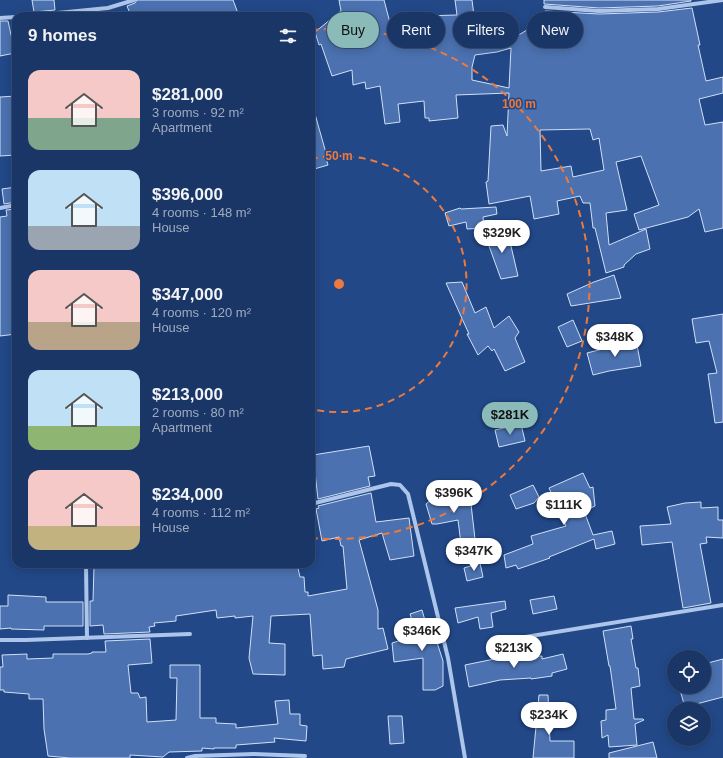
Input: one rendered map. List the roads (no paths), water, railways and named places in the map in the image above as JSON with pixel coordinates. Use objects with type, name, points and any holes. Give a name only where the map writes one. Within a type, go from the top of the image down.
[{"type":"street","points":[[68,12],[108,8],[134,0]]},
{"type":"street","points":[[545,7],[606,11],[658,8],[723,0]]},
{"type":"street","points":[[0,18],[12,17]]},
{"type":"street","points":[[0,208],[12,206]]},
{"type":"street","points":[[315,503],[391,484],[400,485],[408,494],[448,658],[465,758]]},
{"type":"street","points":[[86,568],[87,638]]},
{"type":"street","points":[[500,641],[723,606]]},
{"type":"street","points":[[0,640],[190,634]]},
{"type":"street","points":[[188,758],[195,756],[254,754],[305,756]]}]
